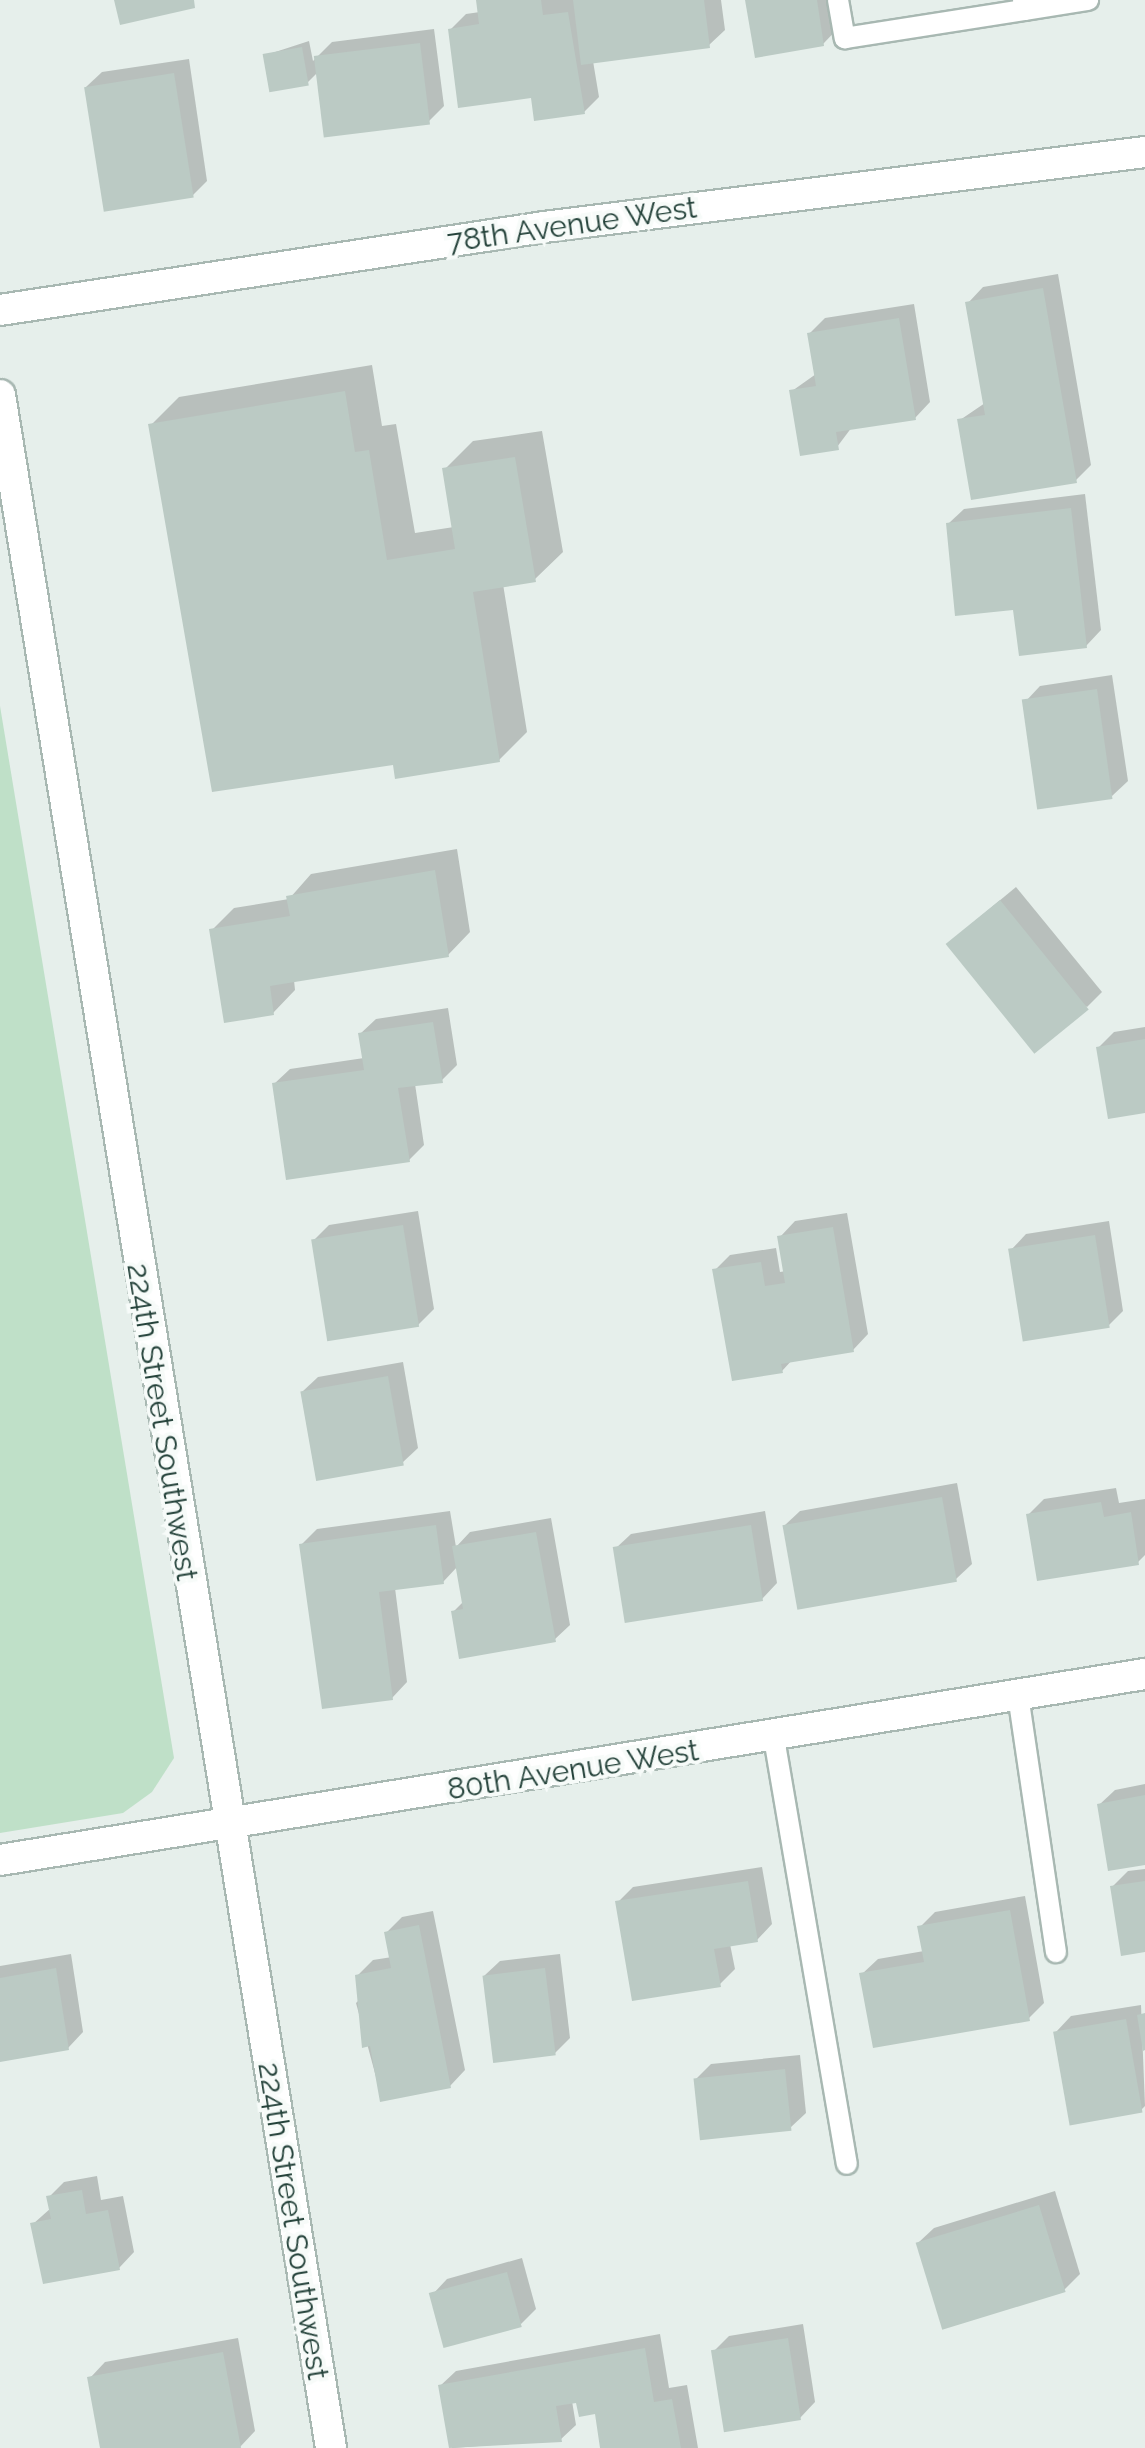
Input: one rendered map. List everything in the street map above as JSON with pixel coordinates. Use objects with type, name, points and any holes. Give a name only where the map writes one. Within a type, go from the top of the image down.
[{"type":"street","name":"78th Avenue West","points":[[0,310],[544,227],[1145,152]]},
{"type":"street","name":"224th Street Southwest","points":[[0,395],[331,2448]]},
{"type":"street","name":"80th Avenue West","points":[[0,1860],[774,1738],[1145,1674]]},
{"type":"lane","points":[[838,0],[844,38],[1024,5],[1088,0]]},
{"type":"lane","points":[[1018,1695],[1056,1952]]},
{"type":"lane","points":[[774,1738],[847,2164]]},
{"type":"green space","points":[[0,706],[174,1758],[152,1792],[123,1813],[0,1833]]},
{"type":"building","points":[[114,0],[194,0],[195,8],[120,25]]},
{"type":"building","points":[[476,0],[541,0],[543,15],[568,12],[585,114],[534,121],[531,98],[458,108],[448,29],[479,24]]},
{"type":"building","points":[[573,0],[704,0],[710,48],[581,65]]},
{"type":"building","points":[[745,0],[817,0],[824,46],[755,58]]},
{"type":"building","points":[[420,43],[430,124],[324,137],[314,56]]},
{"type":"building","points":[[302,47],[309,85],[269,92],[263,54]]},
{"type":"building","points":[[174,73],[194,197],[104,212],[84,87]]},
{"type":"building","points":[[1043,288],[1077,483],[971,500],[957,419],[985,415],[965,302]]},
{"type":"building","points":[[899,318],[916,420],[836,432],[839,450],[800,456],[789,390],[816,386],[807,333]]},
{"type":"building","points":[[345,391],[355,452],[369,450],[387,560],[455,549],[442,468],[515,457],[536,582],[473,592],[500,762],[395,779],[393,765],[212,792],[148,424]]},
{"type":"building","points":[[1071,508],[1087,648],[1019,656],[1013,610],[955,616],[946,523]]},
{"type":"building","points":[[1097,689],[1112,799],[1037,809],[1022,700]]},
{"type":"building","points":[[435,870],[449,957],[270,986],[274,1015],[224,1023],[209,929],[290,916],[286,896]]},
{"type":"building","points":[[1000,900],[1089,1010],[1034,1054],[946,944]]},
{"type":"building","points":[[433,1022],[443,1083],[398,1088],[410,1162],[286,1180],[272,1083],[364,1070],[358,1033]]},
{"type":"building","points":[[1145,1039],[1145,1113],[1108,1119],[1096,1047]]},
{"type":"building","points":[[403,1225],[419,1327],[327,1341],[311,1240]]},
{"type":"building","points":[[833,1227],[854,1352],[781,1364],[783,1373],[732,1381],[712,1269],[761,1262],[765,1286],[785,1283],[777,1236]]},
{"type":"building","points":[[1095,1235],[1110,1328],[1023,1342],[1008,1249]]},
{"type":"building","points":[[388,1376],[404,1466],[316,1481],[300,1391]]},
{"type":"building","points":[[942,1497],[957,1582],[797,1610],[782,1525]]},
{"type":"building","points":[[1101,1502],[1104,1517],[1131,1512],[1139,1565],[1037,1581],[1026,1514]]},
{"type":"building","points":[[436,1525],[444,1584],[379,1592],[393,1700],[322,1709],[299,1544]]},
{"type":"building","points":[[751,1525],[763,1601],[625,1623],[613,1547]]},
{"type":"building","points":[[536,1532],[556,1642],[459,1659],[451,1611],[463,1609],[452,1546]]},
{"type":"building","points":[[1145,1795],[1145,1865],[1108,1871],[1097,1804]]},
{"type":"building","points":[[748,1881],[758,1942],[714,1949],[721,1987],[632,2001],[615,1901]]},
{"type":"building","points":[[1145,1881],[1145,1952],[1121,1956],[1110,1886]]},
{"type":"building","points":[[1010,1910],[1030,2021],[873,2048],[859,1973],[924,1962],[917,1926]]},
{"type":"building","points":[[419,1925],[451,2088],[380,2102],[370,2046],[362,2048],[355,1975],[391,1968],[384,1932]]},
{"type":"building","points":[[56,1968],[69,2050],[0,2062],[0,1978]]},
{"type":"building","points":[[545,1968],[556,2055],[493,2063],[482,1976]]},
{"type":"building","points":[[1145,2013],[1145,2050],[1143,2051],[1137,2015]]},
{"type":"building","points":[[1126,2019],[1142,2113],[1070,2125],[1053,2032]]},
{"type":"building","points":[[785,2069],[791,2131],[700,2140],[694,2079]]},
{"type":"building","points":[[82,2190],[86,2214],[108,2210],[120,2270],[43,2284],[30,2223],[51,2219],[46,2196]]},
{"type":"building","points":[[1039,2205],[1066,2292],[942,2330],[916,2243]]},
{"type":"building","points":[[507,2272],[522,2327],[444,2348],[429,2293]]},
{"type":"building","points":[[788,2338],[801,2420],[724,2432],[711,2350]]},
{"type":"building","points":[[645,2348],[654,2402],[672,2399],[681,2448],[600,2448],[595,2414],[579,2417],[576,2403],[556,2406],[562,2442],[449,2448],[438,2385]]},
{"type":"building","points":[[223,2352],[241,2448],[100,2448],[87,2377]]}]
